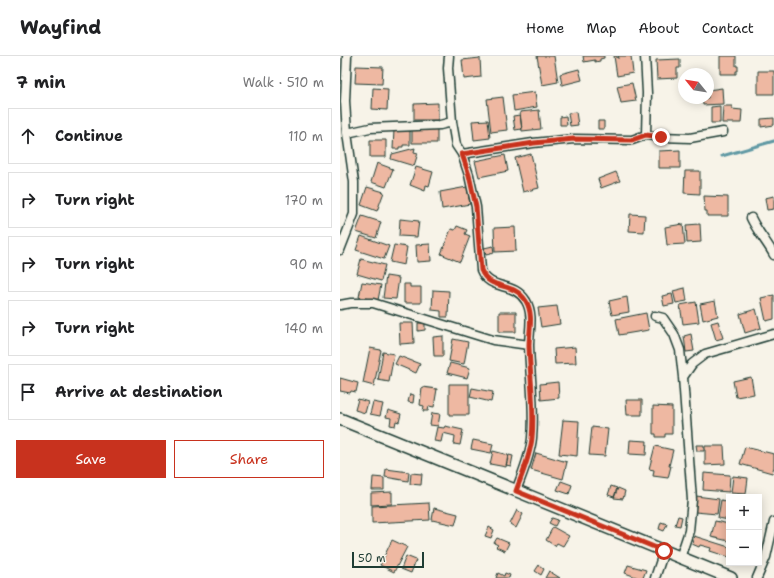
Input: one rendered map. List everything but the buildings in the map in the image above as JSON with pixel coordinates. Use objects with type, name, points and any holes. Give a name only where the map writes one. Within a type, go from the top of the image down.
[{"type":"main road","points":[[340,419],[731,578]]},
{"type":"street","points":[[340,250],[354,214],[354,182],[347,133],[343,75],[347,56]]},
{"type":"street","points":[[449,56],[448,68],[452,122],[456,145],[462,154],[469,175],[476,207],[481,270],[484,278],[492,283],[512,289],[521,294],[527,303],[531,317],[529,346],[532,438],[528,457],[516,491]]},
{"type":"street","points":[[645,56],[647,93],[646,135]]},
{"type":"street","points":[[347,133],[370,128],[440,125],[452,122]]},
{"type":"street","points":[[462,154],[534,143],[574,139],[632,140],[646,135],[690,138],[723,132]]},
{"type":"street","points":[[750,218],[757,231],[767,242],[774,255]]},
{"type":"street","points":[[340,305],[351,303],[373,303],[493,340],[529,346]]},
{"type":"street","points":[[655,316],[663,318],[674,334],[680,350],[683,377],[692,500],[689,531],[680,558]]},
{"type":"street","points":[[683,377],[692,364],[705,354],[774,334]]},
{"type":"street","points":[[757,578],[766,556],[774,522]]},
{"type":"street","points":[[655,578],[664,551]]},
{"type":"waterway","points":[[722,156],[774,141]]},
{"type":"route","points":[[661,137],[646,135],[632,140],[614,141],[574,139],[534,143],[462,154],[469,175],[476,207],[480,242],[481,270],[484,278],[492,283],[512,289],[521,294],[527,303],[531,317],[529,346],[532,438],[528,457],[516,491],[664,551]]}]
